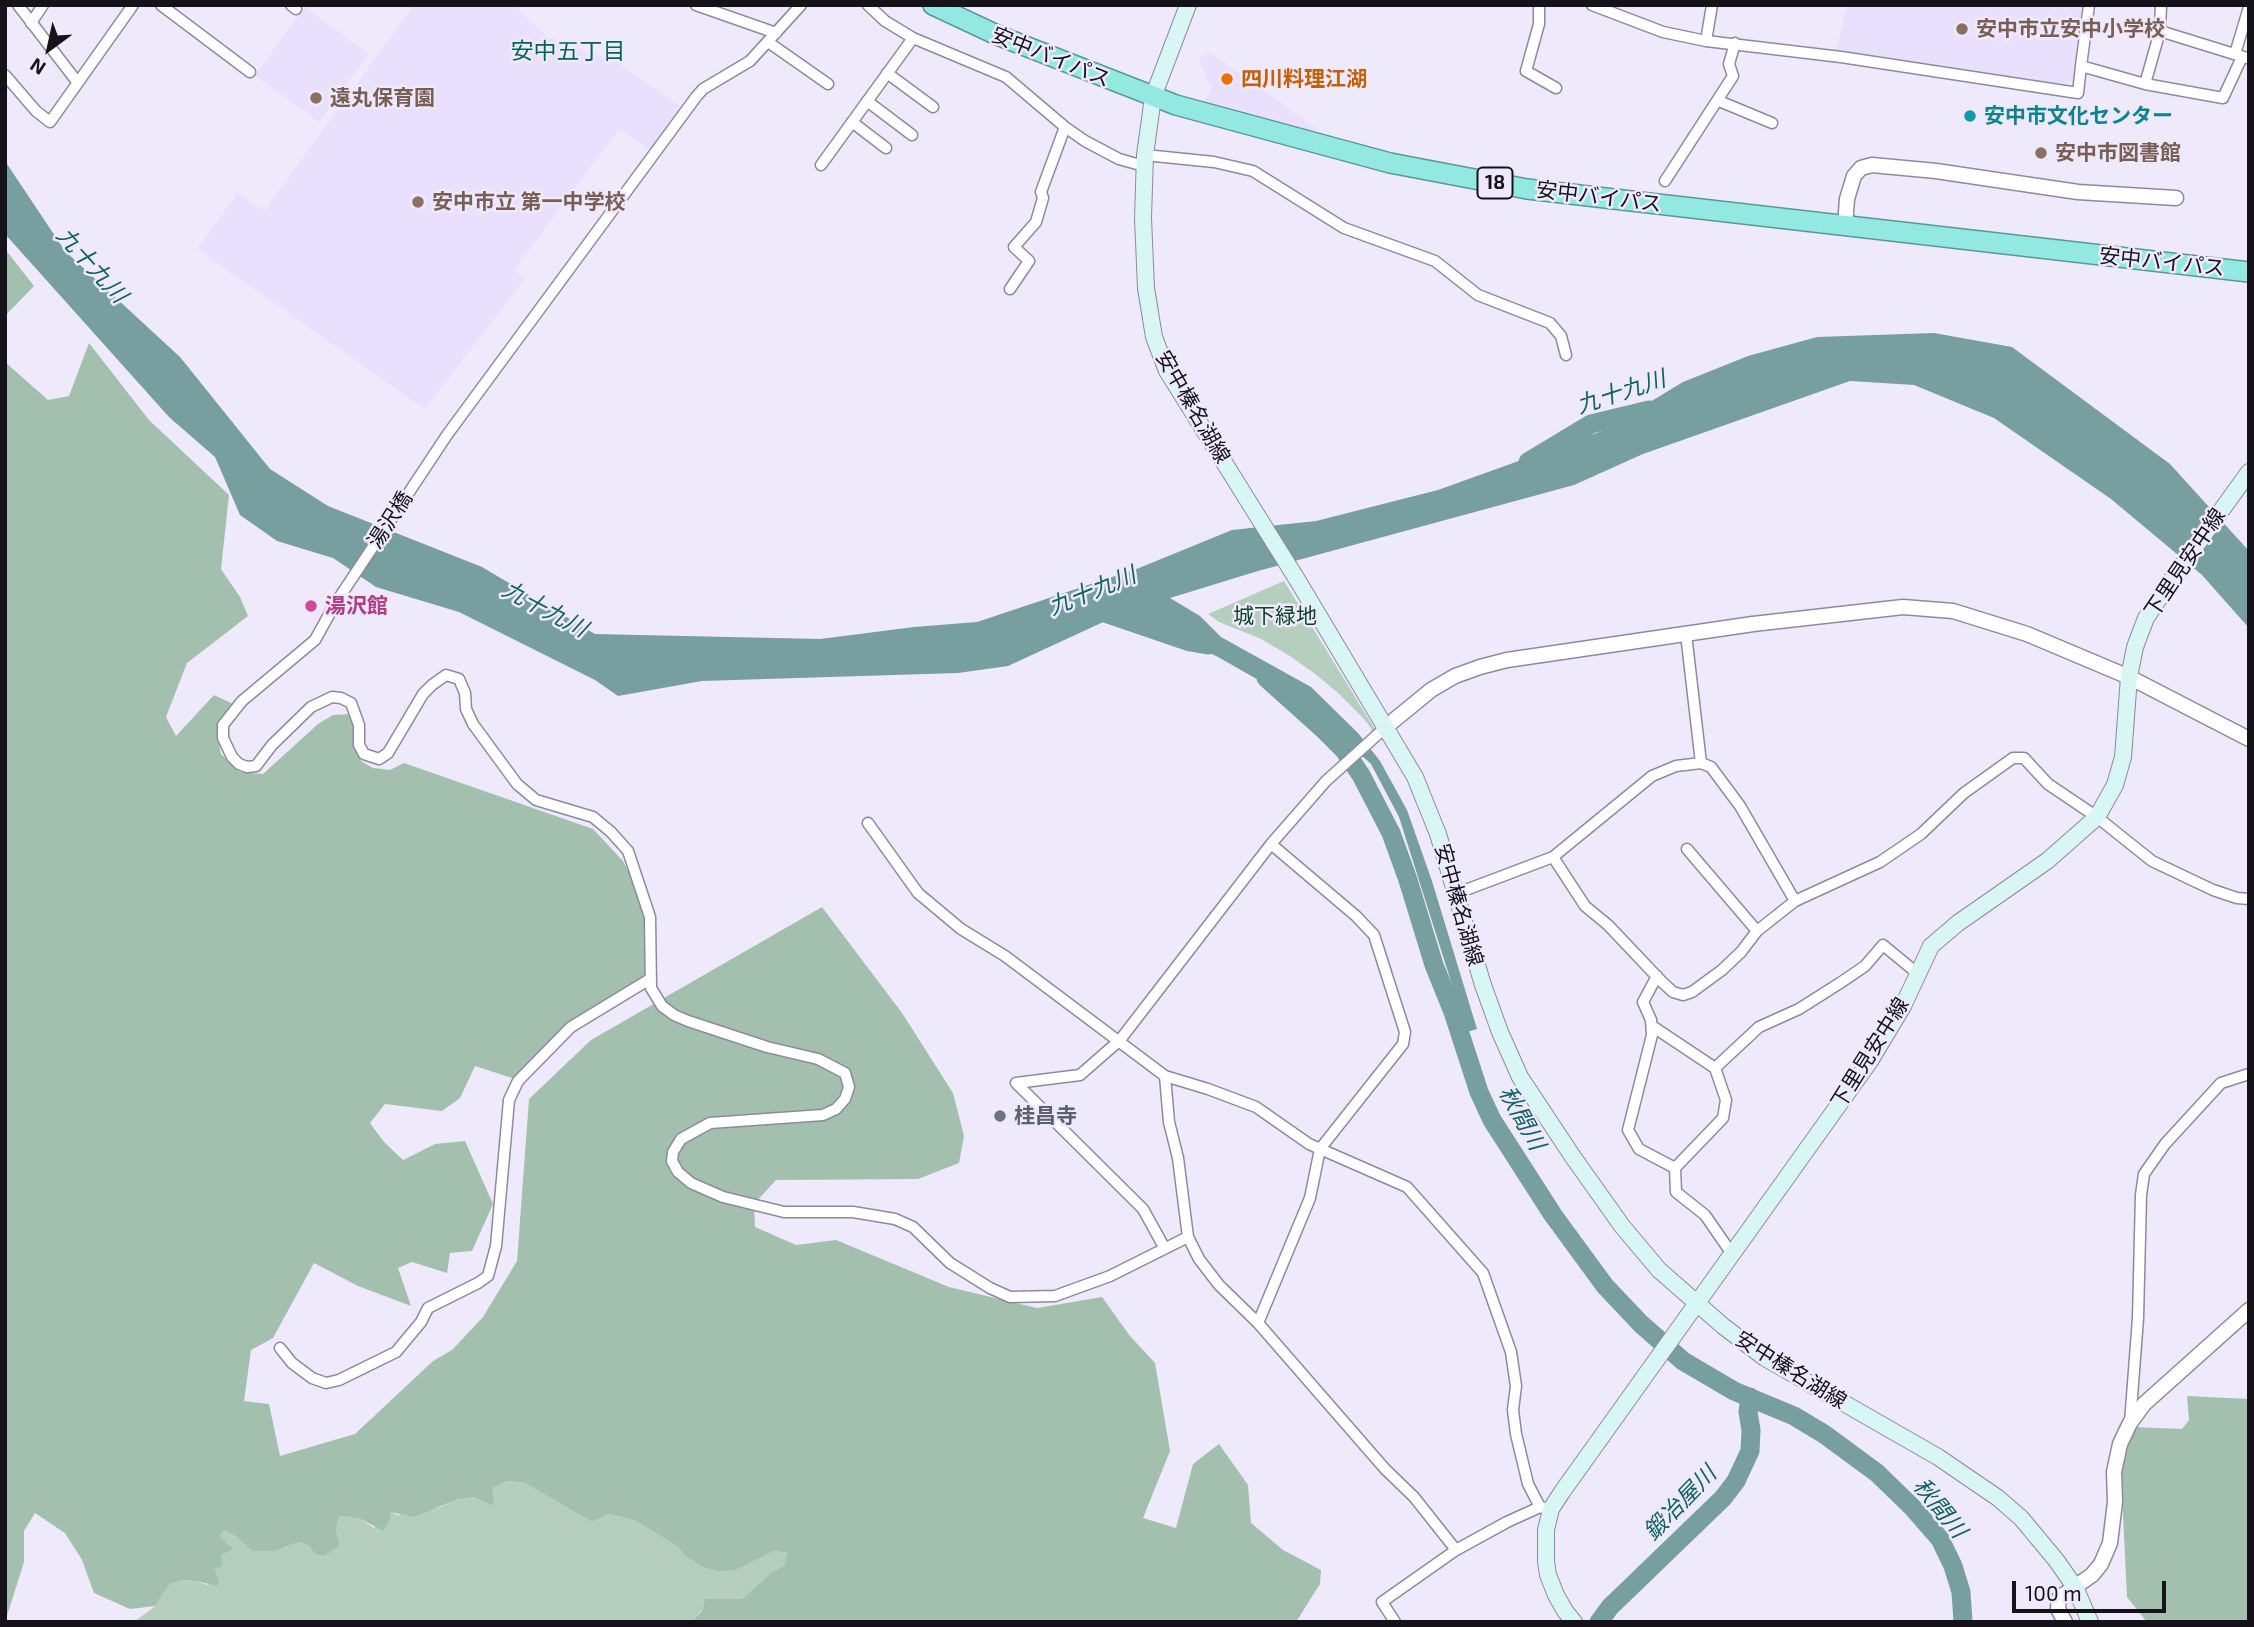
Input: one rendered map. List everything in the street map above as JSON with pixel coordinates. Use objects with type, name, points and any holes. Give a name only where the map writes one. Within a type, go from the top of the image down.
[{"type":"highway","name":"安中バイパス","points":[[933,5],[997,35],[1153,97],[1209,115],[1390,163],[1527,189],[2249,272]]},
{"type":"main road","name":"安中榛名湖線","points":[[1188,5],[1153,97],[1144,160],[1146,288],[1154,337],[1167,371],[1387,726],[1426,801],[1487,997],[1520,1077],[1545,1118],[1622,1226],[1659,1270],[1723,1326],[1765,1358],[1938,1457],[1998,1498],[2021,1518],[2075,1587],[2090,1622]]},
{"type":"main road","name":"下里見安中線","points":[[1574,1622],[1565,1611],[1548,1575],[1545,1549],[1546,1508],[1870,1061],[1903,1006],[1931,946],[1958,923],[2047,861],[2097,817],[2115,785],[2123,757],[2129,677],[2135,647],[2146,618],[2249,472]]},
{"type":"street","points":[[18,5],[78,83]]},
{"type":"street","points":[[30,23],[43,5]]},
{"type":"street","points":[[5,75],[36,111],[50,122],[133,5]]},
{"type":"street","points":[[161,5],[250,72]]},
{"type":"street","points":[[696,5],[776,33]]},
{"type":"street","name":"湯沢橋","points":[[650,979],[650,918],[628,851],[593,817],[536,800],[517,784],[473,724],[466,709],[466,693],[459,680],[446,676],[423,694],[388,753],[380,759],[365,754],[359,745],[359,725],[351,703],[341,698],[332,697],[311,707],[272,745],[256,766],[239,764],[232,757],[223,738],[223,725],[242,701],[315,640],[335,604],[445,437],[696,97],[703,89],[750,61],[802,5]]},
{"type":"street","points":[[868,5],[885,21],[913,38],[1006,77],[1065,127],[1119,159],[1213,162],[1253,171],[1344,228],[1435,261],[1478,295],[1550,323],[1561,336],[1566,355]]},
{"type":"street","points":[[1592,5],[1664,32],[1706,41],[2078,93],[2089,5]]},
{"type":"street","points":[[1706,41],[1712,5]]},
{"type":"street","points":[[2145,83],[2160,31],[2161,5]]},
{"type":"street","points":[[1537,6],[1539,24],[1526,71],[1556,88]]},
{"type":"street","points":[[2081,66],[2145,83],[2223,98],[2242,57],[2249,7]]},
{"type":"street","points":[[2160,31],[2242,57]]},
{"type":"street","points":[[821,165],[913,38]]},
{"type":"street","points":[[768,42],[828,84]]},
{"type":"street","points":[[1665,181],[1733,76],[1729,64],[1735,43]]},
{"type":"street","points":[[887,73],[933,107]]},
{"type":"street","points":[[867,101],[912,135]]},
{"type":"street","points":[[1719,101],[1772,122]]},
{"type":"street","points":[[852,122],[886,148]]},
{"type":"street","points":[[1010,289],[1029,261],[1014,247],[1036,222],[1043,198],[1041,192],[1065,127]]},
{"type":"street","points":[[1845,226],[1847,198],[1854,176],[1861,169],[1872,165],[1936,171],[2078,192],[2176,198]]},
{"type":"street","points":[[1164,1247],[1143,1209],[1016,1083],[1080,1075],[1120,1040],[1270,844],[1326,781],[1431,690],[1455,676],[1507,660],[1686,634],[1850,611],[1928,608],[1953,611],[2027,634],[2129,677],[2249,739]]},
{"type":"street","points":[[1686,634],[1700,763]]},
{"type":"street","points":[[1553,857],[1585,906],[1608,925],[1673,992],[1683,995],[1692,992],[1722,970],[1741,952],[1757,931],[1795,901],[1880,862],[1920,834],[1964,793],[2013,758],[2024,758],[2048,784],[2097,817],[2152,861],[2213,890],[2249,899]]},
{"type":"street","points":[[1455,894],[1553,857],[1652,776],[1676,766],[1700,763],[1712,767],[1740,806],[1795,901]]},
{"type":"street","points":[[869,823],[918,893],[961,929],[1005,956],[1165,1076],[1209,1088],[1256,1107],[1320,1149],[1407,1187],[1483,1273],[1511,1352],[1516,1386],[1513,1410],[1516,1434],[1528,1483],[1546,1508],[1456,1550],[1382,1602],[1395,1622]]},
{"type":"street","points":[[1258,1324],[1310,1198],[1320,1149],[1403,1044],[1405,1031],[1374,935],[1356,916],[1270,844]]},
{"type":"street","points":[[1687,849],[1757,931]]},
{"type":"street","points":[[1715,1068],[1759,1027],[1799,1009],[1840,983],[1865,966],[1883,946],[1917,973]]},
{"type":"street","points":[[1657,976],[1643,1002],[1652,1026],[1652,1035],[1628,1130],[1639,1149],[1675,1168]]},
{"type":"street","points":[[280,1348],[292,1363],[312,1378],[327,1384],[339,1380],[396,1352],[421,1322],[428,1308],[488,1276],[496,1246],[509,1100],[518,1081],[570,1027],[650,979],[655,997],[674,1015],[767,1047],[832,1065],[845,1073],[849,1087],[845,1099],[836,1109],[823,1115],[719,1122],[692,1132],[677,1145],[673,1161],[678,1172],[691,1183],[723,1197],[784,1212],[853,1212],[895,1219],[913,1227],[950,1263],[1010,1297],[1055,1296],[1110,1276],[1188,1237]]},
{"type":"street","points":[[1652,1026],[1715,1068],[1726,1100],[1723,1118],[1675,1168],[1676,1192],[1705,1215],[1732,1254]]},
{"type":"street","points":[[2130,1423],[2144,1174],[2160,1150],[2221,1083],[2249,1074]]},
{"type":"street","points":[[1165,1076],[1169,1122],[1178,1158],[1188,1237],[1199,1259],[1219,1285],[1258,1324],[1385,1469],[1414,1497],[1456,1550]]},
{"type":"street","points":[[2065,1622],[2058,1609],[2059,1598],[2092,1575],[2101,1564],[2110,1543],[2115,1502],[2113,1472],[2120,1444],[2130,1423],[2144,1404],[2249,1310]]},
{"type":"shaded area","name":"安中市立 第一中学校","points":[[414,5],[514,5],[547,37],[613,60],[684,109],[653,152],[619,129],[514,270],[525,279],[425,409],[197,249],[238,193],[264,211]]},
{"type":"shaded area","name":"安中市立安中小学校","points":[[1847,5],[2085,5],[2076,79],[2063,85],[1836,52]]},
{"type":"shaded area","points":[[305,7],[369,54],[319,122],[255,75]]},
{"type":"shaded area","points":[[1209,52],[1318,129],[1315,137],[1204,103],[1211,88],[1198,59]]},
{"type":"shaded area","points":[[5,249],[34,286],[5,316]]},
{"type":"shaded area","points":[[89,343],[149,420],[229,495],[221,569],[240,597],[248,616],[187,663],[166,717],[176,736],[214,695],[235,705],[217,734],[221,754],[240,772],[263,774],[318,724],[333,715],[351,714],[359,721],[356,748],[361,761],[373,768],[390,770],[404,763],[593,829],[623,861],[641,897],[652,938],[648,971],[638,986],[568,1034],[515,1079],[475,1066],[460,1098],[442,1111],[385,1104],[370,1123],[384,1142],[403,1160],[435,1144],[465,1141],[493,1204],[472,1251],[450,1253],[447,1273],[412,1262],[398,1268],[411,1306],[358,1286],[314,1263],[273,1338],[251,1350],[244,1401],[269,1404],[280,1456],[355,1434],[433,1361],[452,1350],[483,1317],[517,1261],[529,1099],[591,1040],[822,907],[902,1013],[953,1093],[964,1136],[959,1163],[918,1179],[776,1180],[754,1204],[755,1227],[796,1245],[836,1240],[949,1287],[1037,1308],[1102,1297],[1130,1336],[1155,1363],[1170,1451],[1143,1518],[1176,1528],[1193,1464],[1219,1444],[1248,1485],[1251,1523],[1283,1550],[1321,1570],[1320,1584],[1296,1622],[686,1622],[702,1611],[705,1599],[742,1599],[772,1572],[784,1566],[788,1553],[774,1551],[736,1570],[719,1572],[702,1567],[684,1555],[678,1547],[636,1521],[609,1514],[592,1522],[525,1483],[508,1481],[493,1488],[494,1506],[474,1497],[456,1500],[414,1517],[390,1512],[390,1519],[383,1531],[361,1519],[341,1516],[336,1530],[340,1545],[324,1556],[315,1554],[309,1546],[299,1542],[275,1551],[252,1551],[224,1530],[219,1536],[233,1549],[221,1555],[222,1566],[214,1570],[219,1580],[217,1586],[183,1580],[170,1584],[155,1606],[130,1609],[94,1593],[82,1560],[65,1533],[35,1513],[24,1531],[24,1562],[5,1622],[5,362],[48,400],[69,396]]},
{"type":"shaded area","points":[[2187,1396],[2249,1399],[2249,1622],[2147,1622],[2127,1597],[2121,1473],[2126,1446],[2133,1427],[2182,1429],[2189,1420]]},
{"type":"green space","name":"城下緑地","points":[[1284,581],[1376,731],[1372,734],[1363,718],[1314,673],[1259,638],[1219,622],[1208,614]]},
{"type":"green space","points":[[508,1481],[525,1483],[592,1522],[609,1514],[636,1521],[678,1547],[684,1555],[702,1567],[719,1572],[736,1570],[774,1551],[788,1553],[785,1566],[772,1572],[742,1599],[705,1600],[702,1610],[694,1619],[686,1622],[134,1622],[155,1606],[170,1584],[183,1580],[208,1585],[214,1570],[219,1536],[224,1529],[252,1551],[275,1551],[299,1542],[309,1546],[315,1554],[340,1545],[336,1530],[341,1516],[361,1519],[374,1528],[389,1511],[397,1515],[438,1508],[456,1500],[475,1497],[494,1506],[493,1488]]},
{"type":"water","points":[[5,161],[65,251],[180,357],[270,469],[328,506],[482,567],[595,634],[820,639],[977,622],[1139,568],[1232,530],[1316,521],[1438,490],[1602,431],[1683,382],[1748,356],[1817,337],[1934,333],[2012,347],[2170,464],[2249,551],[2249,628],[2202,575],[2111,499],[1994,418],[1914,385],[1850,381],[1643,454],[1574,485],[1258,571],[1170,598],[1200,616],[1221,637],[1311,687],[1358,733],[1380,761],[1407,810],[1432,881],[1477,1029],[1467,1032],[1399,817],[1371,764],[1313,711],[1218,657],[1125,612],[1008,666],[958,673],[702,681],[618,696],[595,680],[459,612],[376,587],[333,558],[277,541],[240,515],[215,457],[169,417],[5,234]]},
{"type":"waterway","name":"九十九川","points":[[1528,462],[1591,424],[1649,410]]},
{"type":"waterway","name":"秋間川","points":[[1102,612],[1190,642],[1208,645]]},
{"type":"waterway","name":"秋間川","points":[[1266,678],[1344,750],[1361,775],[1391,833],[1434,965],[1453,1012],[1479,1092],[1492,1120],[1553,1215],[1605,1286],[1641,1324],[1683,1361],[1734,1391],[1794,1416],[1824,1434],[1877,1473],[1940,1539],[1953,1566],[1961,1592],[1963,1622]]},
{"type":"waterway","name":"鍛冶屋川","points":[[1599,1622],[1610,1607],[1723,1498],[1736,1481],[1750,1451],[1750,1397]]},
{"type":"place","name":"安中市立安中小学校","points":[[1962,29]]},
{"type":"place","name":"四川料理江湖","points":[[1227,79]]},
{"type":"place","name":"遠丸保育園","points":[[316,98]]},
{"type":"place","name":"安中市文化センター","points":[[1970,116]]},
{"type":"place","name":"安中市図書館","points":[[2041,153]]},
{"type":"place","name":"安中市立 第一中学校","points":[[418,202]]},
{"type":"place","name":"湯沢館","points":[[311,606]]},
{"type":"place","name":"桂昌寺","points":[[1000,1116]]},
{"type":"district","name":"安中五丁目","points":[[568,51]]}]
